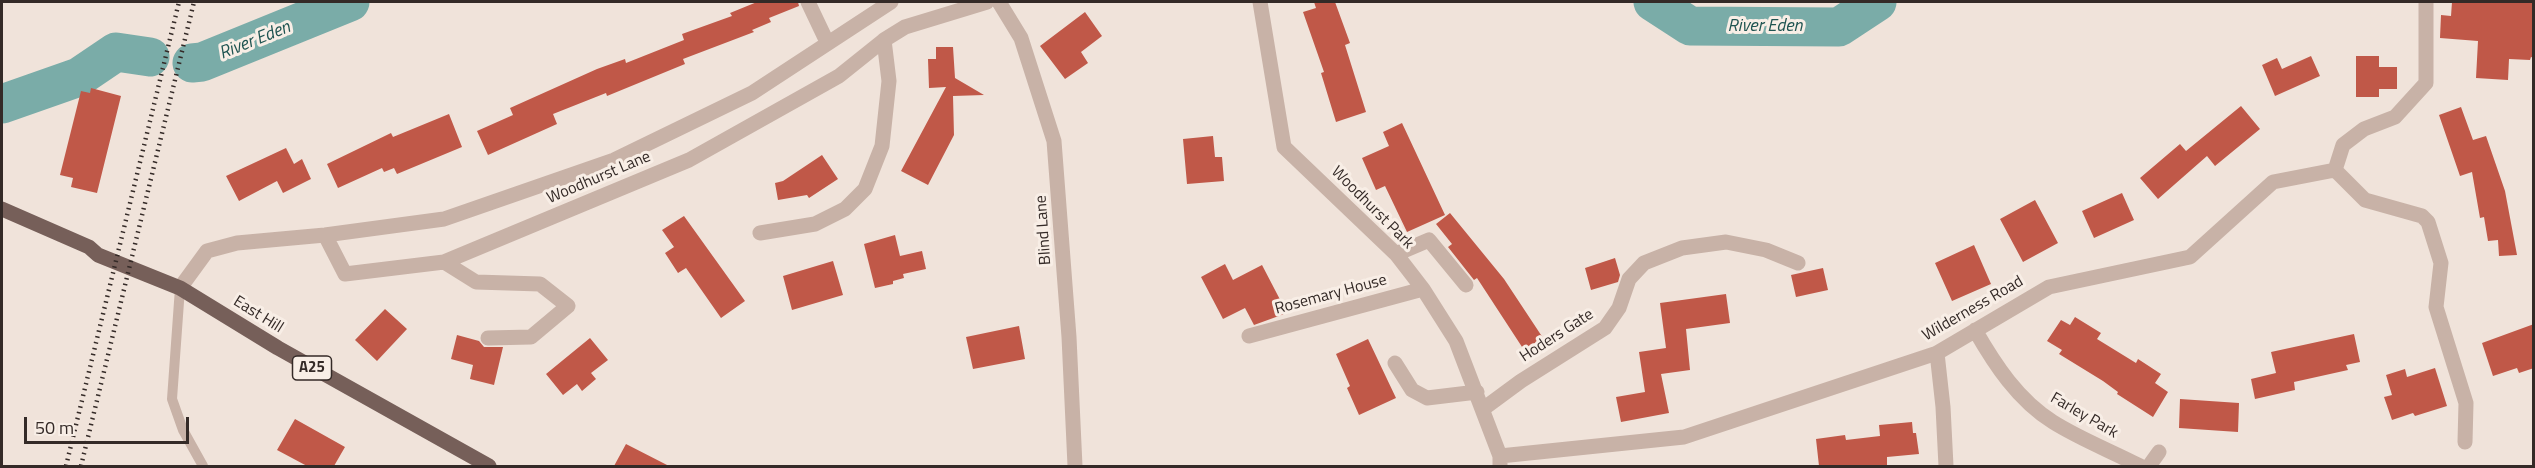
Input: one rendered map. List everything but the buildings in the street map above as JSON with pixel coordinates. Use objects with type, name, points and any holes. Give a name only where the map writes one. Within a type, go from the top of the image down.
[{"type":"main road","name":"East Hill","points":[[2,209],[89,247],[98,255],[180,288],[278,348],[489,466]]},
{"type":"street","points":[[808,2],[827,42]]},
{"type":"street","name":"Woodhurst Lane","points":[[180,288],[207,251],[237,243],[325,235],[444,219],[614,160],[753,93],[827,42],[891,2]]},
{"type":"street","name":"Woodhurst Lane","points":[[325,235],[345,274],[444,262],[689,160],[839,76],[884,40],[905,27],[987,2]]},
{"type":"street","name":"Blind Lane","points":[[999,2],[1021,38],[1054,141],[1070,337],[1075,466]]},
{"type":"street","name":"Woodhurst Park","points":[[1260,2],[1284,147],[1396,254],[1423,289],[1456,341],[1483,409],[1500,461]]},
{"type":"street","points":[[2426,2],[2426,83],[2395,117],[2364,129],[2343,145],[2335,170],[2365,200],[2422,216],[2428,222],[2440,263],[2436,307],[2466,403],[2465,442]]},
{"type":"street","points":[[760,233],[814,225],[845,209],[864,189],[882,146],[889,81],[884,40]]},
{"type":"street","name":"Wilderness Road","points":[[1500,461],[1684,437],[1937,353],[2049,287],[2190,257],[2273,182],[2335,170]]},
{"type":"street","points":[[1396,254],[1429,240],[1466,285]]},
{"type":"street","name":"Hoders Gate","points":[[1483,409],[1521,381],[1605,328],[1619,308],[1629,279],[1644,263],[1682,248],[1726,242],[1766,250],[1798,263]]},
{"type":"street","points":[[444,262],[476,282],[540,284],[568,306],[531,337],[488,338]]},
{"type":"street","name":"Rosemary House","points":[[1249,336],[1423,289]]},
{"type":"street","name":"Farley Park","points":[[1975,330],[1994,363],[2040,413],[2085,440],[2140,466]]},
{"type":"street","points":[[1937,353],[1946,466]]},
{"type":"street","points":[[1395,363],[1412,390],[1427,399],[1477,393]]},
{"type":"street","points":[[2149,466],[2159,452]]},
{"type":"lane","points":[[180,288],[172,399],[183,430],[203,466]]},
{"type":"waterway","name":"River Eden","points":[[192,63],[202,62],[350,2]]},
{"type":"waterway","name":"River Eden","points":[[1653,2],[1690,26],[1839,27],[1877,2]]},
{"type":"waterway","name":"River Eden","points":[[2,104],[79,77],[116,52],[150,57]]},
{"type":"railway","points":[[66,466],[179,2]]},
{"type":"railway","points":[[81,466],[194,2]]}]
